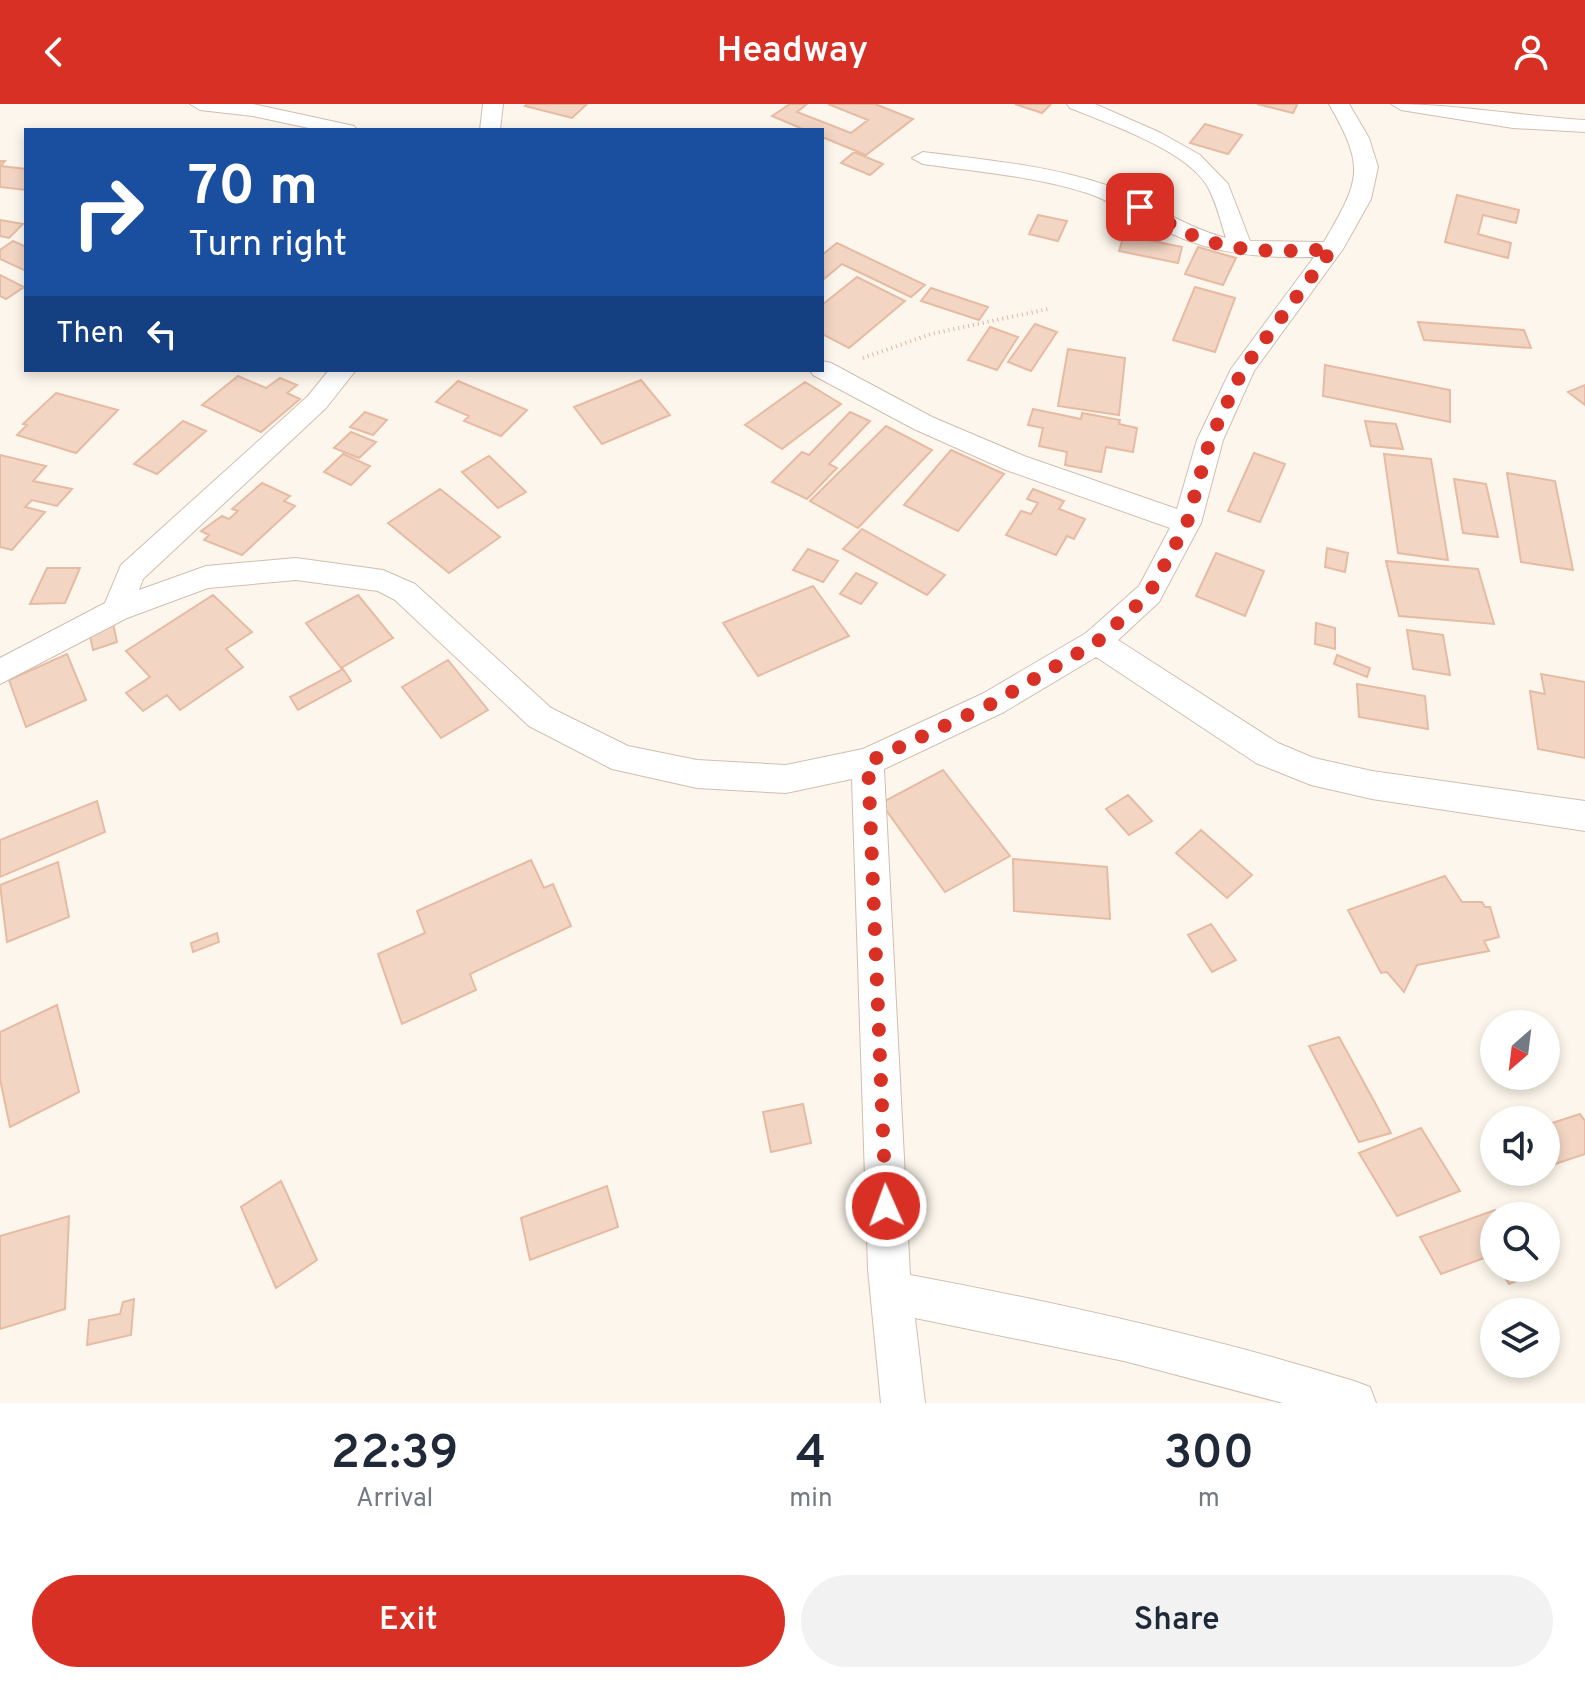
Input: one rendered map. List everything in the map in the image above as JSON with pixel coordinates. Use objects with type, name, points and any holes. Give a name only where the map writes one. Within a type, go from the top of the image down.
[{"type":"street","points":[[200,104],[253,110],[338,128]]},
{"type":"street","points":[[490,128],[493,104]]},
{"type":"street","points":[[1077,104],[1118,121],[1203,167],[1216,182],[1241,248]]},
{"type":"street","points":[[0,672],[117,610],[206,577],[296,569],[383,581],[405,592],[540,717],[623,759],[697,774],[786,779],[868,762],[993,703],[1097,642],[1149,594],[1187,523],[1210,440],[1243,369],[1332,249],[1360,199],[1367,167],[1359,138],[1339,104]]},
{"type":"street","points":[[1401,104],[1513,122],[1585,126]]},
{"type":"street","points":[[923,158],[1050,177],[1097,189],[1140,207],[1192,235],[1241,248],[1282,252],[1332,249]]},
{"type":"street","points":[[117,610],[131,573],[317,402],[341,372]]},
{"type":"street","points":[[826,372],[923,423],[1015,463],[1187,523]]},
{"type":"street","points":[[1097,642],[1267,753],[1311,771],[1372,785],[1585,816]]},
{"type":"street","points":[[868,762],[892,1293],[903,1403]]},
{"type":"street","points":[[892,1293],[1052,1322],[1261,1373],[1354,1403]]},
{"type":"path","points":[[826,372],[893,343],[1048,309]]},
{"type":"building","points":[[587,104],[572,118],[525,106]]},
{"type":"building","points":[[790,104],[807,104],[797,112],[851,133],[868,120],[828,104],[875,104],[913,119],[866,155],[824,138],[824,128],[800,128],[772,116]]},
{"type":"building","points":[[1015,104],[1051,104],[1042,113]]},
{"type":"building","points":[[1257,104],[1295,104],[1297,105],[1293,113]]},
{"type":"building","points":[[1205,124],[1242,135],[1228,154],[1190,143]]},
{"type":"building","points":[[854,152],[883,164],[870,175],[841,163]]},
{"type":"building","points":[[0,161],[5,161],[1,166],[24,169],[24,190],[0,187]]},
{"type":"building","points":[[1457,195],[1519,210],[1516,223],[1483,215],[1478,234],[1511,243],[1508,258],[1445,242]]},
{"type":"building","points":[[1038,215],[1067,221],[1058,241],[1029,234]]},
{"type":"building","points":[[0,220],[23,224],[9,238],[0,236]]},
{"type":"building","points":[[1124,235],[1182,247],[1178,263],[1119,251]]},
{"type":"building","points":[[13,241],[24,246],[24,270],[0,259],[0,250]]},
{"type":"building","points":[[837,243],[925,285],[911,297],[842,264],[824,279],[824,253]]},
{"type":"building","points":[[1198,247],[1236,258],[1223,285],[1185,274]]},
{"type":"building","points":[[0,275],[24,287],[6,299],[0,296]]},
{"type":"building","points":[[857,277],[905,301],[849,348],[824,335],[824,303]]},
{"type":"building","points":[[1195,287],[1235,298],[1215,352],[1173,340]]},
{"type":"building","points":[[931,288],[988,307],[979,320],[921,301]]},
{"type":"building","points":[[1418,322],[1524,330],[1531,348],[1424,340]]},
{"type":"building","points":[[1035,324],[1057,332],[1031,371],[1008,362]]},
{"type":"building","points":[[990,327],[1018,337],[997,370],[968,360]]},
{"type":"building","points":[[1068,349],[1125,358],[1119,415],[1058,406]]},
{"type":"building","points":[[1325,365],[1450,390],[1450,422],[1323,396]]},
{"type":"building","points":[[238,376],[266,388],[280,378],[297,385],[287,393],[300,399],[261,432],[202,405]]},
{"type":"building","points":[[641,380],[670,415],[602,444],[574,407]]},
{"type":"building","points":[[458,381],[527,410],[501,436],[464,421],[469,416],[436,402]]},
{"type":"building","points":[[805,382],[841,404],[782,449],[745,425]]},
{"type":"building","points":[[1585,385],[1585,405],[1568,392]]},
{"type":"building","points":[[56,393],[118,410],[76,453],[17,435],[27,425],[23,424]]},
{"type":"building","points":[[1033,409],[1081,419],[1082,413],[1120,420],[1119,424],[1137,428],[1133,452],[1106,447],[1101,472],[1065,465],[1067,452],[1039,446],[1043,428],[1028,425]]},
{"type":"building","points":[[365,412],[387,420],[373,435],[350,427]]},
{"type":"building","points":[[850,412],[870,421],[829,464],[837,468],[807,499],[772,482],[802,452],[809,455]]},
{"type":"building","points":[[183,421],[206,431],[157,474],[134,464]]},
{"type":"building","points":[[1365,421],[1396,424],[1403,449],[1371,446]]},
{"type":"building","points":[[886,426],[932,450],[858,528],[810,501]]},
{"type":"building","points":[[351,432],[376,442],[359,458],[334,448]]},
{"type":"building","points":[[951,450],[1004,474],[958,531],[904,505]]},
{"type":"building","points":[[1254,453],[1285,464],[1260,522],[1228,511]]},
{"type":"building","points":[[343,454],[370,466],[351,485],[324,472]]},
{"type":"building","points":[[1384,454],[1431,459],[1448,560],[1398,553]]},
{"type":"building","points":[[0,455],[46,466],[33,481],[72,489],[57,506],[32,500],[25,507],[45,512],[12,550],[0,547]]},
{"type":"building","points":[[489,456],[526,492],[498,508],[462,472]]},
{"type":"building","points":[[1507,473],[1555,481],[1573,570],[1521,562]]},
{"type":"building","points":[[1454,479],[1486,484],[1498,537],[1463,533]]},
{"type":"building","points":[[262,483],[290,496],[284,501],[295,506],[242,555],[204,540],[209,535],[201,531],[222,516],[229,519],[238,511],[232,509]]},
{"type":"building","points":[[440,489],[500,537],[449,573],[388,523]]},
{"type":"building","points":[[1033,489],[1064,501],[1059,509],[1085,519],[1074,539],[1067,536],[1056,555],[1006,535],[1021,511],[1031,514],[1038,503],[1027,499]]},
{"type":"building","points":[[862,529],[945,575],[927,595],[843,549]]},
{"type":"building","points":[[1327,548],[1348,553],[1345,572],[1325,567]]},
{"type":"building","points":[[808,549],[838,561],[823,582],[793,570]]},
{"type":"building","points":[[1216,553],[1264,571],[1245,616],[1196,596]]},
{"type":"building","points":[[1386,561],[1478,569],[1494,624],[1399,616]]},
{"type":"building","points":[[47,568],[80,568],[65,603],[30,604]]},
{"type":"building","points":[[856,573],[877,583],[861,604],[840,594]]},
{"type":"building","points":[[813,586],[849,636],[758,676],[723,623]]},
{"type":"building","points":[[213,595],[252,632],[226,649],[243,667],[180,710],[167,695],[143,711],[126,693],[150,677],[126,651]]},
{"type":"building","points":[[358,595],[393,638],[341,668],[306,623]]},
{"type":"building","points":[[113,623],[117,642],[93,650],[89,632]]},
{"type":"building","points":[[1316,623],[1335,628],[1335,649],[1315,644]]},
{"type":"building","points":[[1407,630],[1443,635],[1450,675],[1413,669]]},
{"type":"building","points":[[67,654],[86,700],[26,727],[9,680]]},
{"type":"building","points":[[1337,655],[1370,668],[1367,677],[1334,664]]},
{"type":"building","points":[[448,660],[488,710],[441,738],[402,687]]},
{"type":"building","points":[[343,669],[351,681],[298,710],[290,697]]},
{"type":"building","points":[[1541,674],[1585,682],[1585,758],[1538,749],[1530,691],[1545,694]]},
{"type":"building","points":[[1357,684],[1425,696],[1428,729],[1359,717]]},
{"type":"building","points":[[943,770],[1010,856],[945,892],[881,803]]},
{"type":"building","points":[[1128,795],[1152,821],[1129,835],[1106,809]]},
{"type":"building","points":[[97,801],[105,832],[0,877],[0,840]]},
{"type":"building","points":[[1201,830],[1252,875],[1227,898],[1176,853]]},
{"type":"building","points":[[1013,859],[1107,867],[1110,919],[1014,911]]},
{"type":"building","points":[[531,860],[544,888],[553,884],[571,926],[470,974],[476,990],[402,1024],[378,954],[425,933],[417,911]]},
{"type":"building","points":[[58,862],[69,917],[7,942],[0,885]]},
{"type":"building","points":[[1445,876],[1462,902],[1482,902],[1485,907],[1490,907],[1499,937],[1484,941],[1489,951],[1417,965],[1404,992],[1387,972],[1381,973],[1348,910]]},
{"type":"building","points":[[1211,924],[1236,960],[1212,972],[1188,935]]},
{"type":"building","points":[[217,933],[219,942],[193,952],[191,943]]},
{"type":"building","points":[[57,1005],[79,1092],[10,1127],[0,1079],[0,1032]]},
{"type":"building","points":[[1339,1037],[1391,1133],[1359,1142],[1309,1046]]},
{"type":"building","points":[[803,1104],[811,1143],[771,1152],[763,1112]]},
{"type":"building","points":[[1580,1114],[1585,1121],[1585,1154],[1560,1162],[1560,1120]]},
{"type":"building","points":[[1421,1128],[1460,1191],[1397,1216],[1359,1153]]},
{"type":"building","points":[[281,1181],[317,1260],[276,1288],[241,1207]]},
{"type":"building","points":[[607,1186],[618,1227],[530,1260],[521,1218]]},
{"type":"building","points":[[1480,1215],[1480,1259],[1441,1274],[1420,1237]]},
{"type":"building","points":[[69,1216],[65,1309],[0,1329],[0,1236]]},
{"type":"building","points":[[134,1299],[131,1335],[87,1345],[89,1320],[120,1314],[123,1302]]},
{"type":"route","points":[[886,1206],[868,762],[993,703],[1097,642],[1149,594],[1187,523],[1210,440],[1243,369],[1332,249],[1282,252],[1241,248],[1192,235],[1140,207]]}]
